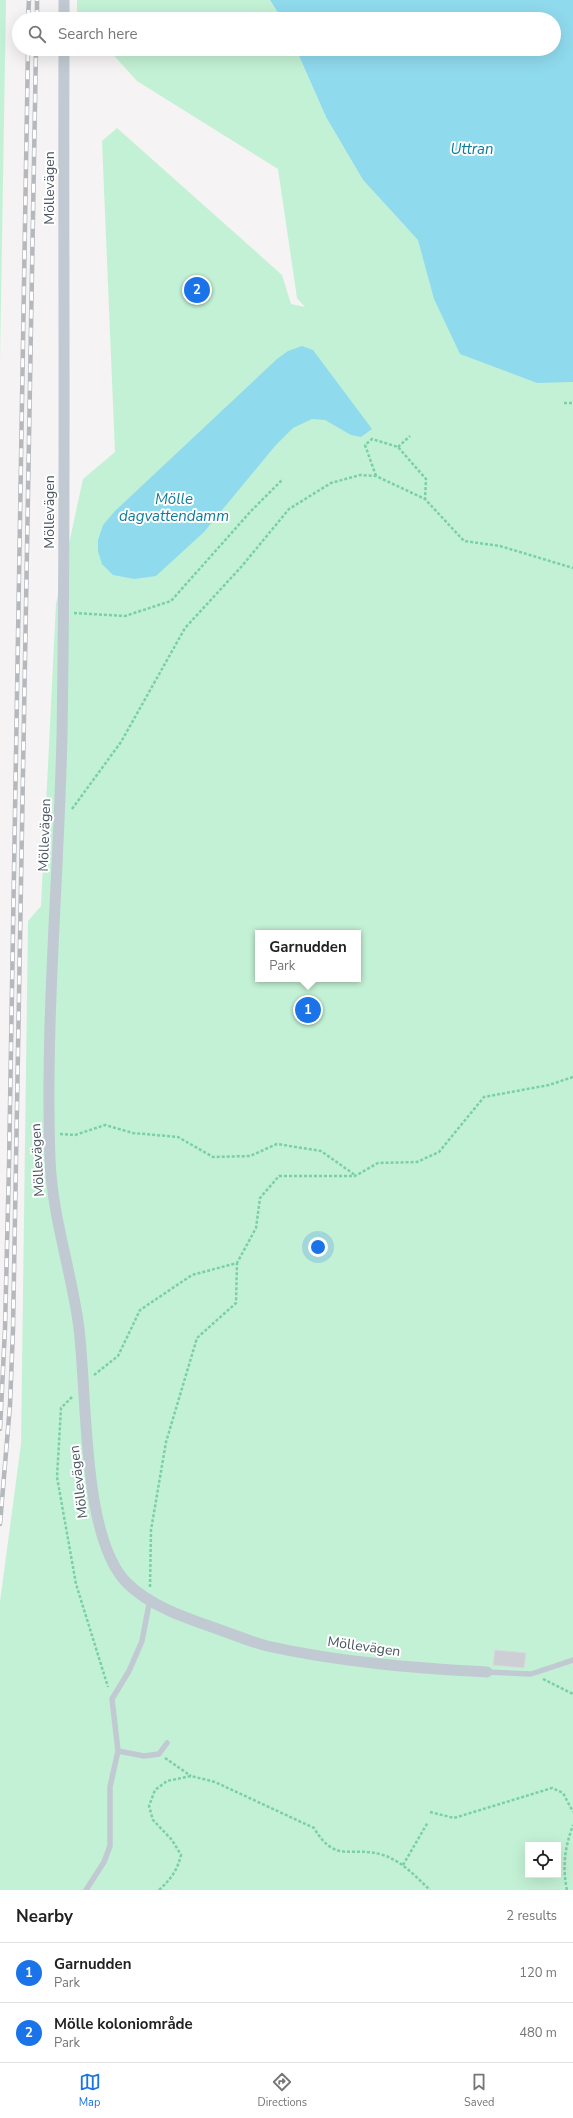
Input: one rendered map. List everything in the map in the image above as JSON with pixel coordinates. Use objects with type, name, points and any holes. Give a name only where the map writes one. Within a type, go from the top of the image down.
[{"type":"street","points":[[64,0],[64,12]]},
{"type":"street","name":"Möllevägen","points":[[64,56],[64,612],[60,825],[53,952],[50,1162],[55,1209],[78,1321],[91,1476],[99,1530],[116,1568],[128,1584],[150,1599],[183,1617],[264,1645],[371,1664],[487,1672]]},
{"type":"lane","points":[[86,1890],[104,1862],[110,1846],[110,1787],[118,1750],[112,1699],[129,1671],[142,1641],[150,1599]]},
{"type":"lane","points":[[487,1672],[531,1674],[573,1660]]},
{"type":"lane","points":[[118,1750],[144,1756],[158,1754],[167,1743]]},
{"type":"path","points":[[564,403],[573,403]]},
{"type":"path","points":[[398,447],[410,436]]},
{"type":"path","points":[[376,476],[365,445],[372,440],[398,447],[426,479],[425,499]]},
{"type":"path","points":[[60,825],[121,742],[185,628],[242,566],[289,509],[331,483],[360,475],[376,476],[425,499],[464,541],[500,546],[573,568]]},
{"type":"path","points":[[64,612],[125,616],[171,601],[251,511],[283,479]]},
{"type":"path","points":[[150,1599],[151,1530],[166,1442],[197,1338],[236,1303],[237,1263],[256,1228],[260,1198],[279,1176],[355,1176],[378,1163],[417,1162],[439,1152],[484,1097],[549,1085],[573,1077]]},
{"type":"path","points":[[50,1132],[75,1135],[105,1125],[133,1133],[178,1137],[213,1157],[250,1156],[277,1144],[321,1151],[355,1176]]},
{"type":"path","points":[[112,1699],[76,1584],[57,1477],[61,1408],[84,1383],[118,1356],[140,1310],[192,1275],[237,1263]]},
{"type":"path","points":[[531,1674],[573,1694]]},
{"type":"path","points":[[174,1764],[191,1776],[215,1782],[314,1828],[322,1842],[342,1853],[365,1851],[384,1855],[403,1865],[430,1890]]},
{"type":"path","points":[[159,1890],[171,1879],[178,1867],[181,1855],[172,1840],[153,1820],[149,1806],[155,1790],[168,1781],[191,1776]]},
{"type":"path","points":[[430,1812],[454,1818],[552,1788],[563,1793],[573,1812]]},
{"type":"path","points":[[403,1865],[428,1822]]},
{"type":"path","points":[[568,1890],[564,1867],[566,1845],[573,1824]]},
{"type":"green space","points":[[0,0],[6,0],[0,360]]},
{"type":"green space","points":[[77,0],[270,0],[278,12],[77,12]]},
{"type":"green space","points":[[114,56],[299,56],[326,117],[363,180],[406,227],[573,114],[573,1890],[0,1890],[0,1602],[21,1444],[28,921],[41,906],[56,604],[83,479],[115,452],[102,141],[117,128],[282,275],[291,304],[305,307],[297,298],[278,169],[137,81]]},
{"type":"water","name":"Uttran","points":[[270,0],[573,0],[573,382],[537,383],[460,354],[434,299],[418,240],[363,180],[326,117],[299,56],[561,56],[561,12],[278,12]]},
{"type":"water","name":"Mölle dagvattendamm","points":[[302,346],[313,350],[372,429],[361,437],[351,435],[325,420],[312,419],[293,428],[275,446],[204,532],[156,576],[134,579],[113,575],[102,564],[98,551],[98,540],[103,525],[115,511],[277,359],[288,351]]},
{"type":"building","points":[[495,1650],[526,1653],[524,1668],[493,1665]]},
{"type":"railway","points":[[28,12],[29,0]]},
{"type":"railway","points":[[37,0],[37,12]]},
{"type":"railway","points":[[0,1429],[5,1329],[9,1165],[28,56]]},
{"type":"railway","points":[[0,1524],[10,1405],[13,1329],[36,56]]},
{"type":"place","name":"Mölle koloniområde","points":[[197,290]]},
{"type":"place","name":"Garnudden","points":[[308,1010]]}]
